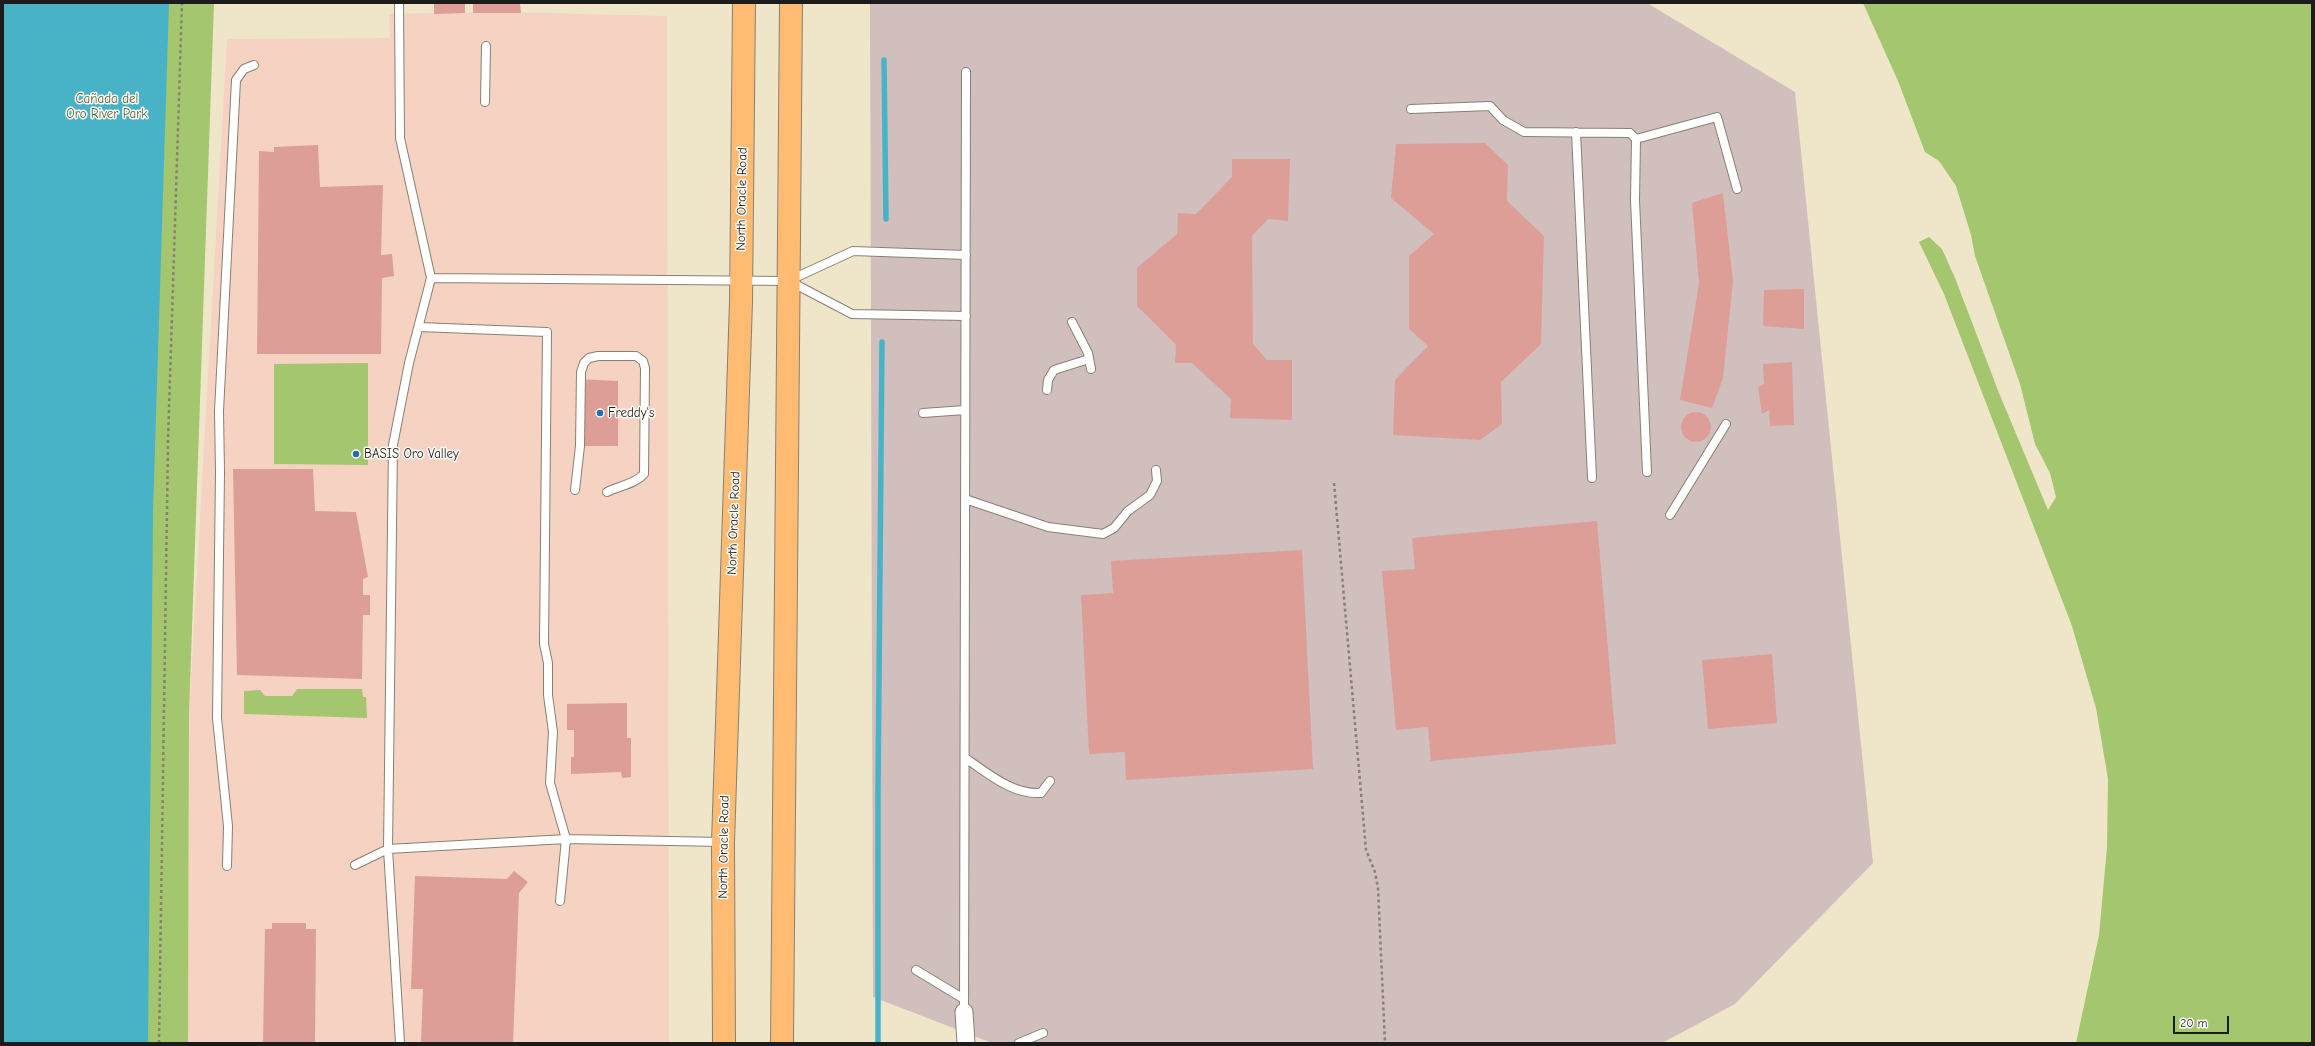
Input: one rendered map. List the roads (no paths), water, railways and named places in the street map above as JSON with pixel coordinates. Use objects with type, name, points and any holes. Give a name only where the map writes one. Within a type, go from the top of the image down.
[{"type":"highway","name":"North Oracle Road","points":[[724,1043],[723,842],[741,281],[744,3]]},
{"type":"highway","points":[[782,1043],[791,3]]},
{"type":"street","points":[[964,1006],[966,1043]]},
{"type":"lane","points":[[399,3],[400,138],[431,278],[409,363],[393,444],[388,849],[400,1043]]},
{"type":"lane","points":[[485,102],[486,46]]},
{"type":"lane","points":[[227,866],[228,826],[217,718],[220,472],[219,410],[236,80],[244,69],[254,65]]},
{"type":"lane","points":[[964,1006],[966,72]]},
{"type":"lane","points":[[1411,108],[1490,106],[1503,120],[1524,132],[1630,133],[1636,139],[1635,200],[1647,472]]},
{"type":"lane","points":[[1636,139],[1717,117],[1737,188]]},
{"type":"lane","points":[[1576,132],[1592,478]]},
{"type":"lane","points":[[431,278],[788,281],[853,251],[966,255]]},
{"type":"lane","points":[[788,281],[852,314],[966,316]]},
{"type":"lane","points":[[1072,322],[1081,336],[1091,369]]},
{"type":"lane","points":[[419,327],[547,332],[544,644],[548,663],[548,695],[553,732],[550,783],[566,839],[560,901]]},
{"type":"lane","points":[[575,490],[580,446],[581,372],[584,363],[589,358],[598,356],[636,356],[643,361],[645,368],[644,474],[638,480],[622,484],[607,492]]},
{"type":"lane","points":[[1047,390],[1048,380],[1054,370],[1089,359]]},
{"type":"lane","points":[[923,413],[965,410]]},
{"type":"lane","points":[[1670,515],[1726,424]]},
{"type":"lane","points":[[965,499],[1048,527],[1103,534],[1114,528],[1128,510],[1150,495],[1157,481],[1156,470]]},
{"type":"lane","points":[[964,758],[1014,789],[1027,794],[1041,793],[1050,781]]},
{"type":"lane","points":[[355,865],[388,849],[566,839],[723,842]]},
{"type":"lane","points":[[916,970],[964,1006]]},
{"type":"lane","points":[[1020,1043],[1043,1033]]},
{"type":"water","name":"Cañada del Oro River Park","points":[[3,3],[169,3],[153,511],[148,1043],[3,1043]]},
{"type":"waterway","points":[[884,60],[886,219]]},
{"type":"waterway","points":[[878,1043],[878,793],[882,342]]},
{"type":"place","name":"Freddy's","points":[[600,413]]},
{"type":"place","name":"BASIS Oro Valley","points":[[356,454]]}]
